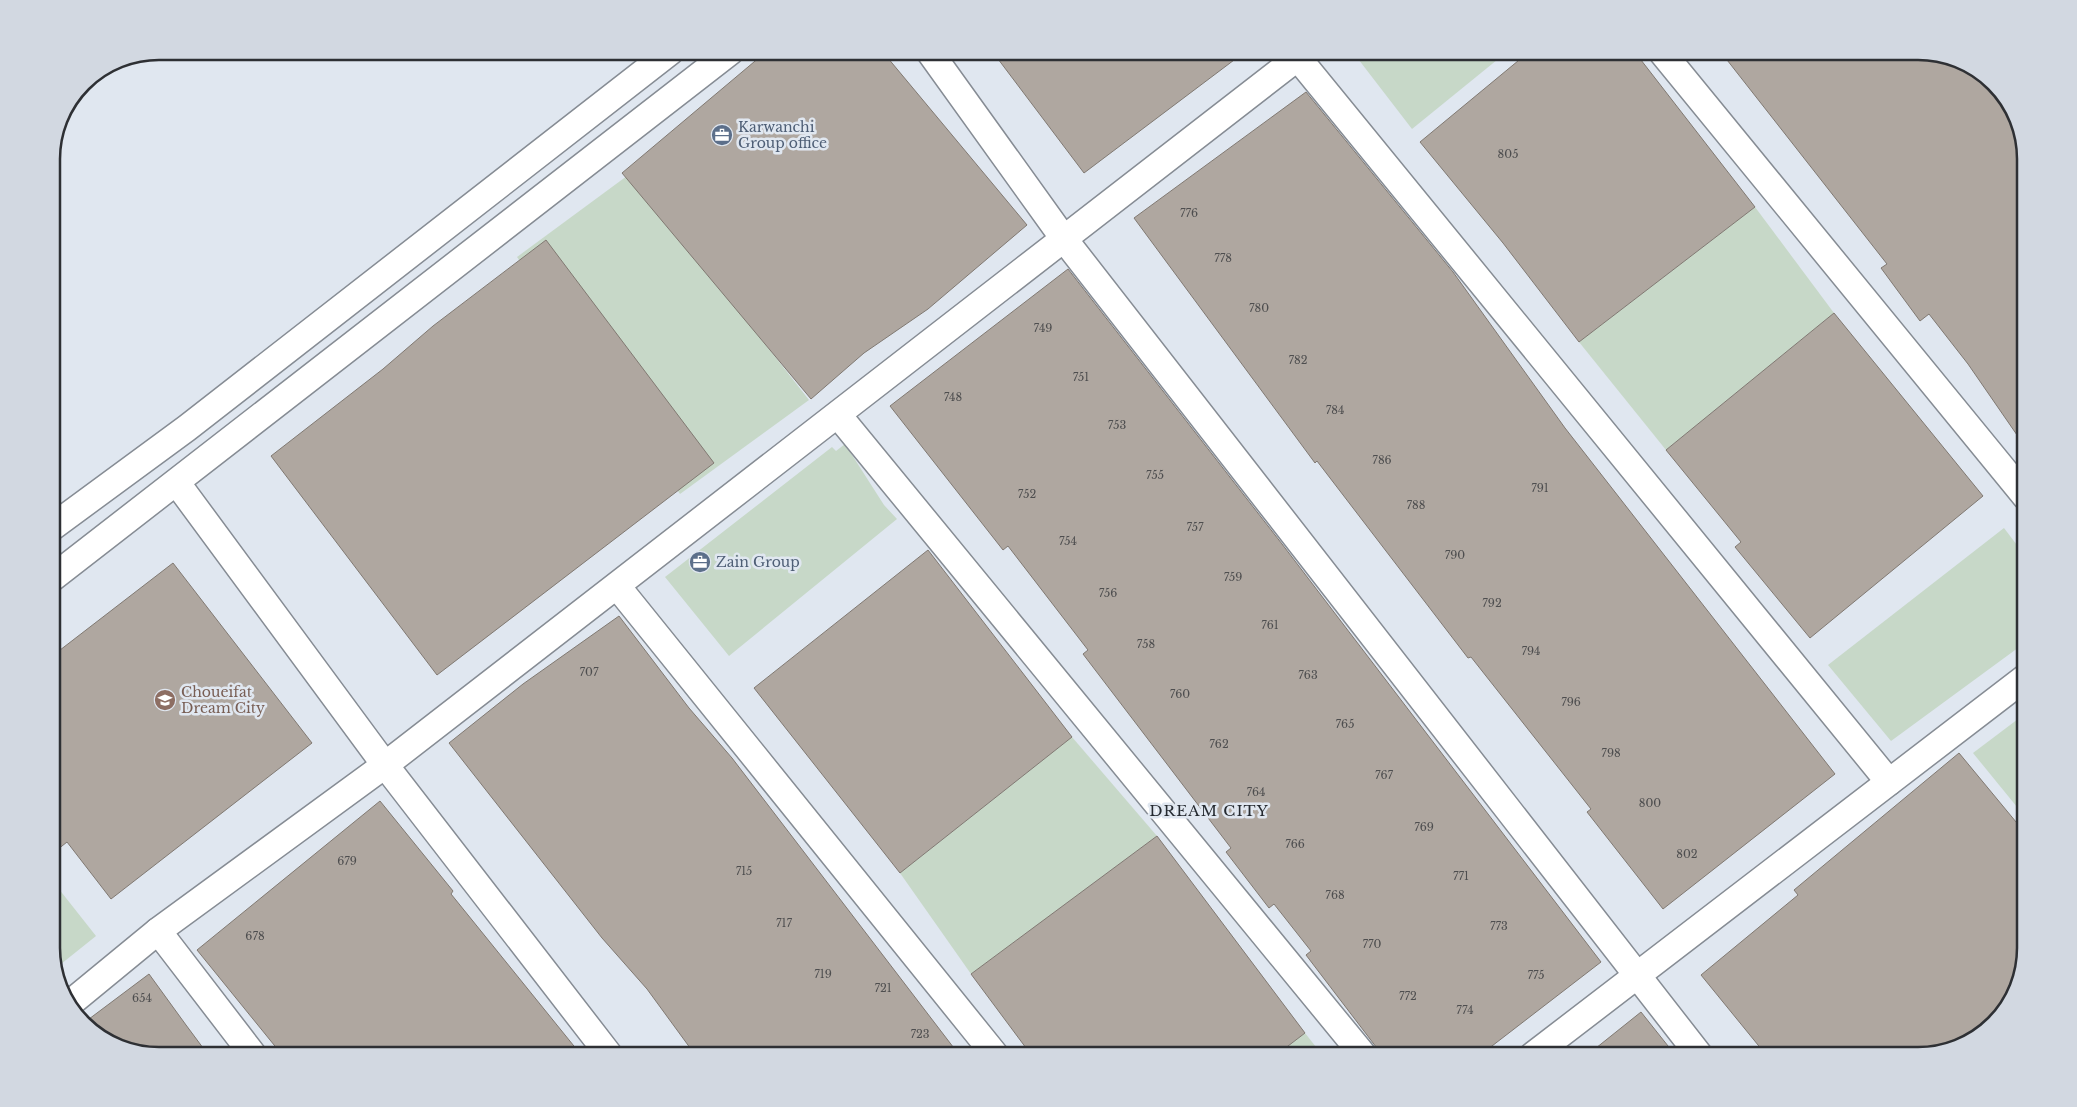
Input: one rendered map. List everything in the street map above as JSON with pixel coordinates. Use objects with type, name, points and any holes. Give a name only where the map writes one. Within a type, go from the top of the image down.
[{"type":"street","points":[[60,522],[186,428],[659,60]]},
{"type":"street","points":[[60,573],[720,60]]},
{"type":"street","points":[[935,60],[1064,239],[1693,1047]]},
{"type":"street","points":[[75,1000],[158,932],[385,765],[1294,60]]},
{"type":"street","points":[[1307,60],[1889,782]]},
{"type":"street","points":[[1668,60],[2017,486]]},
{"type":"street","points":[[466,211],[490,239]]},
{"type":"street","points":[[838,415],[1348,1047]]},
{"type":"street","points":[[177,482],[385,765],[603,1047]]},
{"type":"street","points":[[617,586],[989,1047]]},
{"type":"street","points":[[1544,1047],[2017,684]]},
{"type":"street","points":[[158,932],[247,1047]]},
{"type":"green space","points":[[1359,60],[1497,60],[1412,129]]},
{"type":"green space","points":[[631,173],[809,400],[680,494],[517,257]]},
{"type":"green space","points":[[1755,207],[1834,313],[1666,450],[1579,342]]},
{"type":"green space","points":[[845,444],[884,505],[897,519],[729,656],[665,577],[832,447],[836,451]]},
{"type":"green space","points":[[2004,528],[2017,545],[2017,649],[1891,741],[1828,665]]},
{"type":"green space","points":[[2017,720],[2017,807],[1973,753]]},
{"type":"green space","points":[[1072,737],[1157,836],[971,974],[900,873]]},
{"type":"green space","points":[[60,890],[96,936],[61,964]]},
{"type":"green space","points":[[1305,1033],[1316,1047],[1287,1047]]},
{"type":"building","points":[[756,60],[890,60],[1027,225],[928,309],[864,353],[811,399],[622,173]]},
{"type":"building","points":[[999,60],[1234,60],[1084,173]]},
{"type":"building","points":[[1519,60],[1641,60],[1755,207],[1579,342],[1503,243],[1420,142]]},
{"type":"building","points":[[1727,60],[1931,61],[1944,63],[1962,70],[1983,84],[1993,94],[2007,115],[2012,127],[2017,152],[2017,435],[1968,364],[1929,314],[1920,321],[1881,268],[1887,264]]},
{"type":"building","points":[[1306,92],[1453,272],[1565,428],[1835,774],[1663,909],[1587,812],[1591,809],[1471,657],[1468,658],[1317,461],[1315,463],[1134,218]]},
{"type":"building","points":[[546,240],[714,463],[437,675],[271,456],[383,369],[433,326]]},
{"type":"building","points":[[1068,269],[1282,544],[1601,962],[1491,1047],[1376,1047],[1306,955],[1311,951],[1274,904],[1269,908],[1226,852],[1231,848],[1083,654],[1088,650],[1008,546],[1003,550],[890,406]]},
{"type":"building","points":[[1834,313],[1983,496],[1810,638],[1735,547],[1741,542],[1666,450]]},
{"type":"building","points":[[928,550],[1072,737],[900,873],[754,688]]},
{"type":"building","name":"Choueifat Dream City","points":[[173,563],[312,743],[111,899],[67,842],[60,848],[60,650]]},
{"type":"building","points":[[619,616],[689,708],[732,758],[953,1047],[689,1047],[647,989],[602,938],[449,743],[523,684]]},
{"type":"building","points":[[1959,753],[2017,823],[2017,955],[2012,980],[2007,992],[1993,1013],[1983,1023],[1962,1037],[1944,1044],[1918,1047],[1760,1047],[1701,975],[1798,895],[1794,890]]},
{"type":"building","points":[[380,801],[453,891],[451,894],[575,1047],[276,1047],[197,950]]},
{"type":"building","points":[[1157,836],[1305,1033],[1287,1047],[1025,1047],[971,974]]},
{"type":"building","points":[[149,974],[202,1047],[159,1047],[127,1042],[115,1037],[90,1019]]},
{"type":"building","points":[[1641,1012],[1669,1047],[1597,1047]]},
{"type":"place","name":"Karwanchi Group office","points":[[722,135]]},
{"type":"place","name":"Zain Group","points":[[700,562]]},
{"type":"place","name":"Choueifat Dream City","points":[[165,700]]},
{"type":"district","name":"DREAM CITY","points":[[1209,810]]}]
